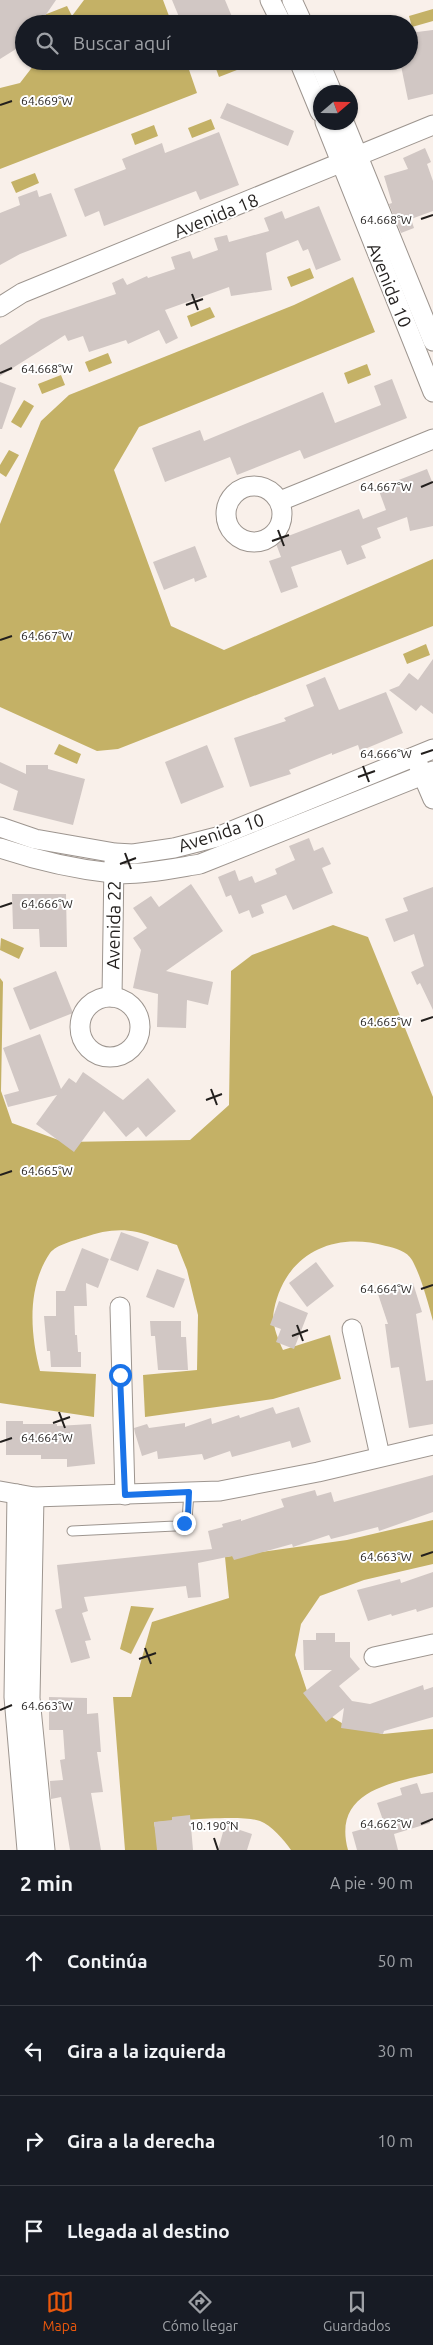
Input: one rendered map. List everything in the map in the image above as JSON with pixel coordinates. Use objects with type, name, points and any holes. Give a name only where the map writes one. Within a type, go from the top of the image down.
[{"type":"street","points":[[270,0],[278,15]]},
{"type":"street","points":[[292,0],[299,15]]},
{"type":"street","points":[[303,70],[313,95]]},
{"type":"street","points":[[323,70],[329,85]]},
{"type":"street","name":"Avenida 18","points":[[0,307],[22,293],[433,125]]},
{"type":"street","name":"Avenida 10","points":[[330,130],[350,160],[412,289],[433,341]]},
{"type":"street","name":"Avenida 10","points":[[345,130],[350,160],[394,296],[433,392]]},
{"type":"street","points":[[394,296],[412,289]]},
{"type":"street","points":[[280,501],[433,439]]},
{"type":"street","name":"Avenida 10","points":[[0,827],[35,839],[115,853],[133,854],[174,848],[217,837],[433,748]]},
{"type":"street","points":[[414,756],[428,773],[433,799]]},
{"type":"street","name":"Avenida 10","points":[[0,848],[35,860],[114,873],[169,869],[200,864],[428,773]]},
{"type":"street","name":"Avenida 22","points":[[112,997],[115,853]]},
{"type":"street","points":[[120,1308],[125,1495]]},
{"type":"street","points":[[352,1329],[380,1456]]},
{"type":"street","points":[[27,1850],[15,1697],[17,1494],[125,1495],[220,1491],[318,1472],[433,1445]]},
{"type":"street","points":[[374,1657],[433,1644]]},
{"type":"street","points":[[15,1697],[45,1850]]},
{"type":"lane","points":[[72,1531],[175,1526],[184,1523],[188,1516],[189,1492]]},
{"type":"shaded area","points":[[84,0],[163,0],[169,15],[73,15]]},
{"type":"shaded area","points":[[67,6],[72,15],[44,15]]},
{"type":"shaded area","points":[[433,9],[433,21],[418,25],[418,15],[412,15]]},
{"type":"shaded area","points":[[30,70],[189,70],[197,93],[0,169],[0,88],[20,83]]},
{"type":"shaded area","points":[[216,70],[237,70],[219,77]]},
{"type":"shaded area","points":[[211,119],[215,129],[192,138],[188,128]]},
{"type":"shaded area","points":[[154,125],[158,136],[135,145],[131,134]]},
{"type":"shaded area","points":[[35,173],[39,183],[16,193],[11,182]]},
{"type":"shaded area","points":[[310,268],[314,278],[291,287],[287,277]]},
{"type":"shaded area","points":[[353,277],[375,332],[139,427],[114,470],[171,626],[224,650],[433,559],[433,626],[118,749],[97,751],[0,707],[0,524],[41,421],[69,395],[294,305]]},
{"type":"shaded area","points":[[210,307],[215,317],[191,327],[187,316]]},
{"type":"shaded area","points":[[108,353],[112,363],[89,372],[85,362]]},
{"type":"shaded area","points":[[367,364],[371,375],[348,384],[344,373]]},
{"type":"shaded area","points":[[61,375],[65,385],[42,394],[38,384]]},
{"type":"shaded area","points":[[24,400],[34,406],[21,428],[11,422]]},
{"type":"shaded area","points":[[9,450],[19,455],[6,477],[0,473],[0,465]]},
{"type":"shaded area","points":[[426,644],[430,655],[407,664],[403,654]]},
{"type":"shaded area","points":[[59,744],[81,754],[77,764],[54,754]]},
{"type":"shaded area","points":[[333,925],[368,937],[433,1097],[433,1321],[418,1274],[407,1254],[401,1250],[366,1242],[330,1245],[314,1251],[300,1261],[289,1274],[280,1291],[273,1320],[283,1350],[330,1335],[341,1379],[273,1399],[145,1417],[143,1375],[197,1370],[198,1315],[187,1270],[177,1245],[137,1232],[117,1230],[104,1232],[66,1243],[50,1253],[37,1280],[33,1310],[34,1341],[40,1371],[96,1374],[94,1417],[0,1403],[0,978],[3,982],[1,1091],[12,1123],[64,1142],[190,1140],[229,1105],[231,971],[252,955]]},
{"type":"shaded area","points":[[1,938],[24,948],[19,959],[0,950]]},
{"type":"shaded area","points":[[433,1520],[433,1564],[364,1580],[320,1596],[301,1624],[295,1655],[308,1694],[322,1711],[345,1725],[383,1734],[433,1729],[433,1773],[383,1786],[357,1802],[349,1814],[345,1830],[348,1850],[291,1850],[277,1833],[260,1821],[224,1818],[154,1822],[159,1850],[125,1850],[113,1697],[131,1697],[152,1622],[229,1598],[225,1557],[347,1540]]},
{"type":"shaded area","points":[[131,1606],[154,1608],[131,1654],[120,1649]]},
{"type":"building","points":[[0,0],[56,0],[46,15],[15,15],[15,50],[0,59]]},
{"type":"building","points":[[172,0],[225,0],[231,15],[178,15]]},
{"type":"building","points":[[433,30],[433,94],[408,100],[402,70],[418,70],[418,32]]},
{"type":"building","points":[[227,103],[294,131],[288,146],[220,118]]},
{"type":"building","points":[[219,132],[239,185],[200,200],[196,191],[104,226],[99,211],[85,217],[74,189],[126,169],[122,159],[162,143],[165,153]]},
{"type":"building","points":[[425,148],[431,162],[427,164],[433,181],[433,211],[411,219],[414,228],[401,233],[389,204],[392,203],[384,176],[408,169],[403,158]]},
{"type":"building","points":[[37,190],[39,197],[51,193],[67,236],[20,254],[0,265],[0,213],[20,205],[18,197]]},
{"type":"building","points":[[319,206],[341,260],[316,270],[308,249],[303,251],[298,240],[266,253],[272,290],[231,296],[229,287],[165,310],[178,338],[166,344],[159,330],[128,344],[126,340],[89,352],[83,336],[68,341],[65,335],[0,376],[0,345],[41,319],[116,294],[112,283],[123,278],[127,285],[147,276],[148,278],[175,269],[171,257],[190,251],[193,259],[218,250],[214,238],[227,235],[229,242],[269,231],[264,218],[282,211],[285,219]]},
{"type":"building","points":[[392,379],[407,418],[304,459],[300,450],[237,475],[230,457],[165,482],[152,448],[200,430],[204,441],[323,392],[335,423],[381,405],[374,386]]},
{"type":"building","points":[[0,382],[16,388],[2,429],[0,429]]},
{"type":"building","points":[[427,469],[433,484],[433,526],[410,531],[407,517],[377,528],[381,538],[361,546],[366,558],[347,565],[341,550],[291,567],[298,587],[281,593],[269,561],[281,557],[275,541],[359,509],[363,519],[386,510],[378,488]]},
{"type":"building","points":[[195,546],[207,577],[195,582],[194,578],[164,590],[153,562]]},
{"type":"building","points":[[433,659],[433,714],[421,705],[416,711],[389,690],[399,686],[409,673],[418,680]]},
{"type":"building","points":[[325,677],[339,710],[386,692],[403,733],[360,751],[358,745],[332,755],[332,753],[289,770],[291,774],[250,787],[234,738],[286,721],[284,718],[314,706],[306,685]]},
{"type":"building","points":[[207,745],[224,787],[181,804],[165,762]]},
{"type":"building","points":[[0,762],[26,774],[26,765],[48,765],[48,769],[85,779],[73,825],[13,810],[18,791],[0,783]]},
{"type":"building","points":[[309,838],[314,851],[323,847],[331,864],[322,868],[333,893],[293,910],[286,895],[261,905],[264,913],[252,918],[249,910],[239,914],[231,895],[226,897],[218,877],[235,870],[239,881],[252,876],[255,883],[277,874],[275,869],[295,860],[289,846]]},
{"type":"building","points":[[191,884],[223,931],[166,971],[213,982],[208,1005],[187,1000],[186,1028],[157,1027],[158,994],[133,988],[141,950],[133,938],[147,928],[133,908],[151,896],[159,907]]},
{"type":"building","points":[[433,887],[433,1010],[420,983],[417,985],[411,972],[424,966],[414,934],[394,942],[385,919],[408,911],[403,898]]},
{"type":"building","points":[[12,894],[66,894],[67,947],[40,947],[39,929],[13,929]]},
{"type":"building","points":[[56,971],[73,1013],[30,1030],[13,988]]},
{"type":"building","points":[[40,1034],[61,1089],[69,1078],[76,1083],[83,1072],[123,1100],[148,1078],[176,1111],[146,1137],[138,1127],[126,1137],[104,1111],[74,1152],[36,1124],[57,1095],[8,1107],[4,1095],[19,1091],[3,1048]]},
{"type":"building","points":[[121,1232],[149,1242],[138,1271],[110,1260]]},
{"type":"building","points":[[82,1248],[109,1259],[98,1288],[86,1283],[87,1306],[74,1306],[75,1335],[77,1335],[78,1352],[81,1352],[81,1367],[51,1367],[50,1351],[47,1351],[44,1316],[56,1316],[56,1291],[65,1291]]},
{"type":"building","points":[[316,1262],[334,1286],[307,1307],[289,1283]]},
{"type":"building","points":[[157,1269],[185,1279],[174,1308],[146,1297]]},
{"type":"building","points":[[413,1283],[422,1312],[416,1314],[426,1381],[433,1380],[433,1424],[409,1428],[399,1367],[391,1368],[385,1324],[388,1324],[378,1294]]},
{"type":"building","points":[[279,1301],[308,1313],[294,1349],[276,1342],[281,1329],[270,1325]]},
{"type":"building","points":[[150,1321],[181,1321],[181,1337],[186,1337],[188,1370],[158,1370],[155,1336],[151,1336]]},
{"type":"building","points":[[273,1407],[276,1414],[299,1407],[311,1442],[292,1448],[290,1441],[232,1457],[230,1451],[204,1460],[202,1454],[158,1459],[157,1451],[142,1456],[134,1428],[147,1424],[149,1428],[185,1423],[185,1427],[211,1418],[212,1424],[239,1415],[240,1418]]},
{"type":"building","points":[[6,1421],[23,1421],[23,1424],[57,1424],[57,1426],[91,1424],[95,1464],[67,1467],[67,1459],[41,1459],[41,1455],[6,1455]]},
{"type":"building","points":[[433,1475],[433,1512],[379,1531],[378,1527],[331,1539],[329,1535],[293,1547],[292,1544],[234,1560],[232,1556],[198,1563],[201,1597],[188,1598],[186,1586],[84,1597],[88,1611],[82,1613],[91,1640],[85,1641],[90,1658],[71,1663],[55,1610],[62,1608],[57,1565],[212,1549],[208,1531],[223,1527],[222,1524],[241,1519],[241,1521],[284,1507],[281,1499],[315,1490],[317,1496],[331,1492],[334,1502]]},
{"type":"building","points":[[433,1572],[433,1607],[417,1612],[416,1609],[392,1616],[391,1614],[368,1621],[357,1590],[400,1579],[401,1583]]},
{"type":"building","points":[[316,1633],[335,1633],[335,1642],[350,1642],[350,1657],[360,1669],[339,1686],[352,1701],[370,1704],[423,1685],[424,1690],[433,1687],[433,1717],[384,1731],[383,1734],[341,1728],[344,1708],[326,1722],[303,1693],[332,1670],[304,1670],[303,1640],[316,1640]]},
{"type":"building","points":[[49,1697],[87,1698],[87,1714],[98,1713],[101,1752],[97,1752],[103,1792],[91,1793],[101,1850],[70,1850],[61,1797],[51,1799],[50,1781],[63,1780],[60,1760],[65,1759],[63,1730],[49,1730]]},
{"type":"building","points":[[417,1783],[421,1794],[433,1792],[433,1819],[429,1819],[430,1823],[394,1834],[398,1850],[357,1850],[352,1832],[384,1823],[377,1803],[402,1795],[400,1788]]},
{"type":"building","points":[[190,1815],[193,1850],[157,1850],[154,1822]]},
{"type":"building","points":[[225,1825],[252,1834],[247,1850],[218,1850]]},
{"type":"route","points":[[120,1375],[125,1495],[189,1492],[188,1516],[184,1523]]}]
